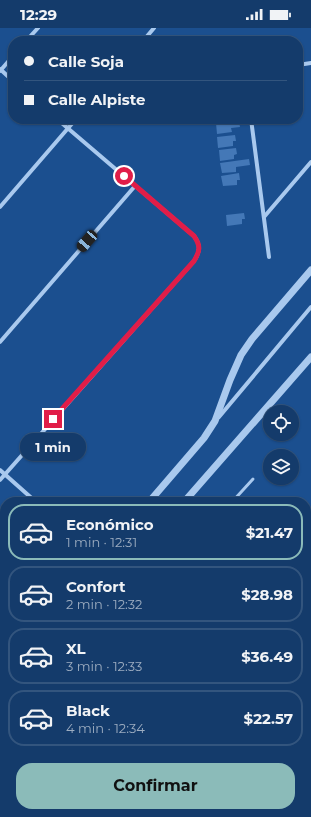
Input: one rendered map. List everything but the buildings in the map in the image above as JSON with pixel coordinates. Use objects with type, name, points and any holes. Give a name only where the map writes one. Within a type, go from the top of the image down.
[{"type":"street","points":[[31,36],[38,28]]},
{"type":"street","points":[[147,36],[154,28]]},
{"type":"street","points":[[8,61],[0,70],[8,77]]},
{"type":"street","points":[[0,480],[194,261],[199,251],[198,240],[194,236],[63,124]]},
{"type":"street","points":[[0,207],[72,124]]},
{"type":"street","points":[[252,124],[270,257]]},
{"type":"street","points":[[264,217],[311,162]]},
{"type":"street","points":[[0,342],[135,186]]},
{"type":"street","points":[[215,421],[241,355],[252,339],[311,270]]},
{"type":"street","points":[[153,497],[204,438],[215,421],[311,307]]},
{"type":"street","points":[[188,497],[311,357]]},
{"type":"street","points":[[0,470],[30,497]]},
{"type":"lane","points":[[237,497],[253,479]]},
{"type":"route","points":[[53,419],[198,255],[198,240],[124,176]]}]
